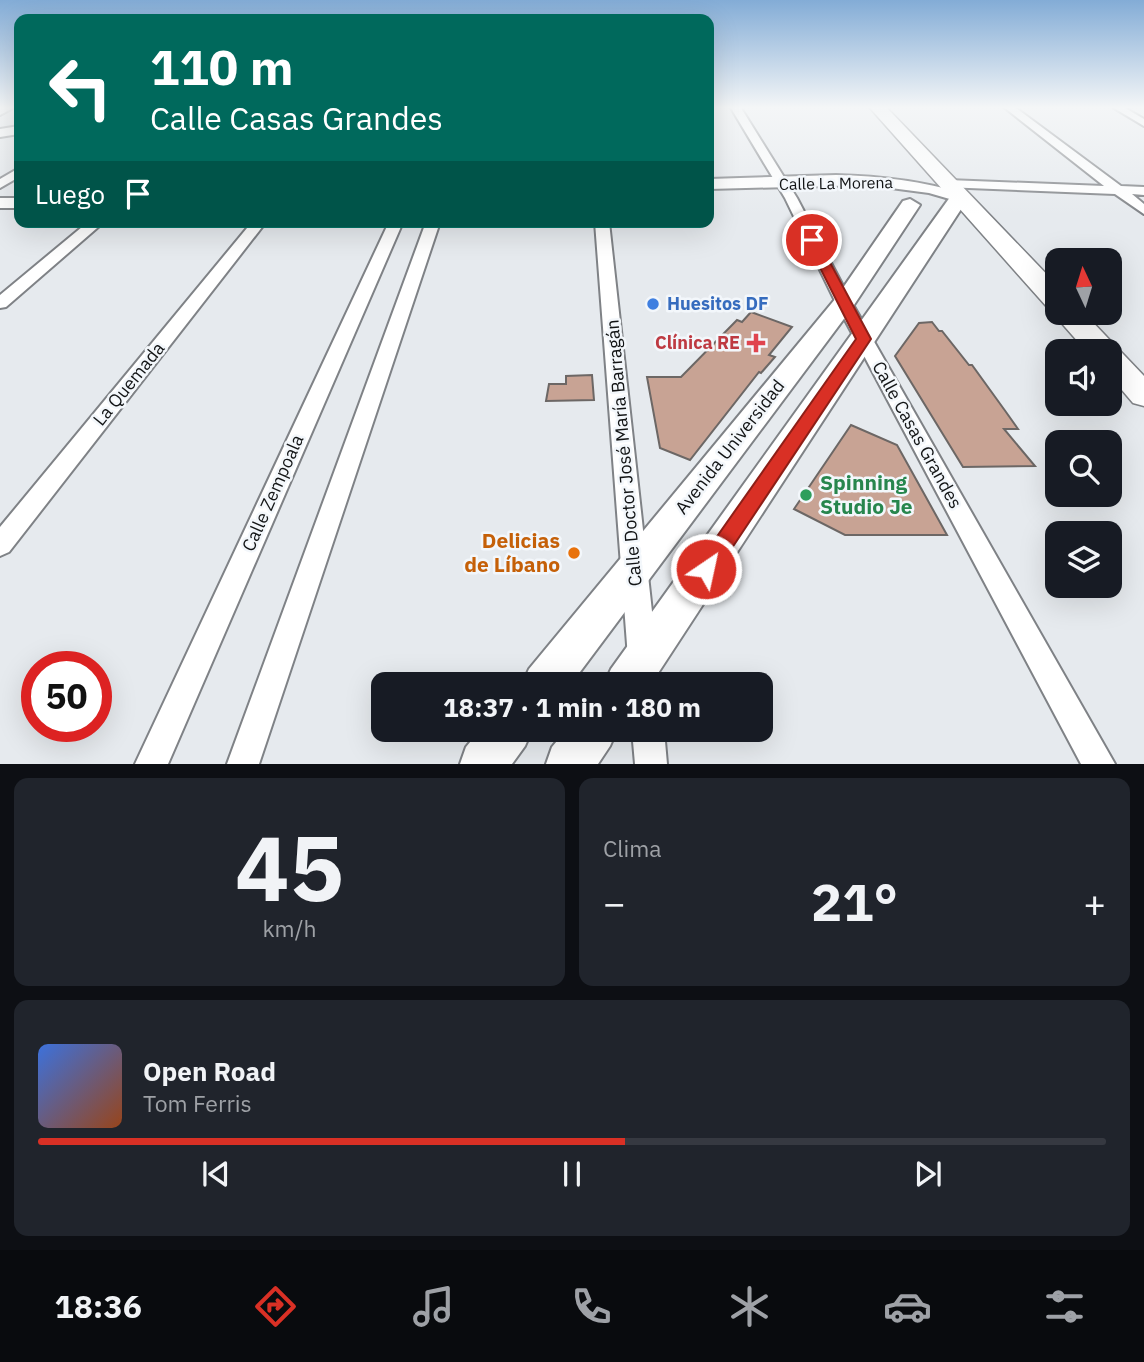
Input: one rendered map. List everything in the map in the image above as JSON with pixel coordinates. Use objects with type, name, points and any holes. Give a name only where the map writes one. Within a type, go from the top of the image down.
[{"type":"main road","points":[[911,144],[1045,288]]},
{"type":"main road","points":[[641,672],[864,339],[954,191]]},
{"type":"main road","name":"Avenida Universidad","points":[[553,672],[844,303],[910,205]]},
{"type":"main road","points":[[1080,326],[1092,339]]},
{"type":"main road","points":[[1122,371],[1144,395]]},
{"type":"main road","points":[[483,764],[500,742]]},
{"type":"main road","points":[[569,764],[585,742]]},
{"type":"street","name":"Calle Casas Grandes","points":[[762,144],[799,194],[844,303],[1099,764]]},
{"type":"street","points":[[1057,144],[1144,209]]},
{"type":"street","name":"Calle La Morena","points":[[714,200],[799,194],[900,182],[954,191]]},
{"type":"street","name":"Calle La Morena","points":[[714,185],[799,194],[889,195],[907,200],[910,205]]},
{"type":"street","points":[[954,191],[1144,191]]},
{"type":"street","points":[[0,303],[90,228]]},
{"type":"street","name":"La Quemada","points":[[0,545],[254,228]]},
{"type":"street","name":"Calle Zempoala","points":[[151,764],[393,228]]},
{"type":"street","points":[[243,764],[431,228]]},
{"type":"street","name":"Calle Doctor José María Barragán","points":[[603,228],[635,567],[638,672]]},
{"type":"street","points":[[649,742],[651,764]]},
{"type":"building","points":[[751,312],[792,327],[769,355],[775,357],[759,372],[690,460],[660,448],[647,377],[681,377],[737,320],[742,322]]},
{"type":"building","points":[[932,322],[969,365],[972,365],[1006,412],[1018,429],[1004,429],[1035,466],[963,467],[895,356],[919,323]]},
{"type":"building","points":[[592,375],[594,400],[546,401],[549,384],[566,384],[566,376]]},
{"type":"building","points":[[851,425],[897,445],[947,535],[845,535],[794,509]]},
{"type":"place","name":"Huesitos DF","points":[[653,304]]},
{"type":"place","name":"Clínica RE","points":[[756,343]]},
{"type":"place","name":"Spinning Studio Je","points":[[806,495]]},
{"type":"place","name":"Delicias de Líbano","points":[[574,553]]},
{"type":"route","points":[[706,569],[864,339],[812,240]]}]
